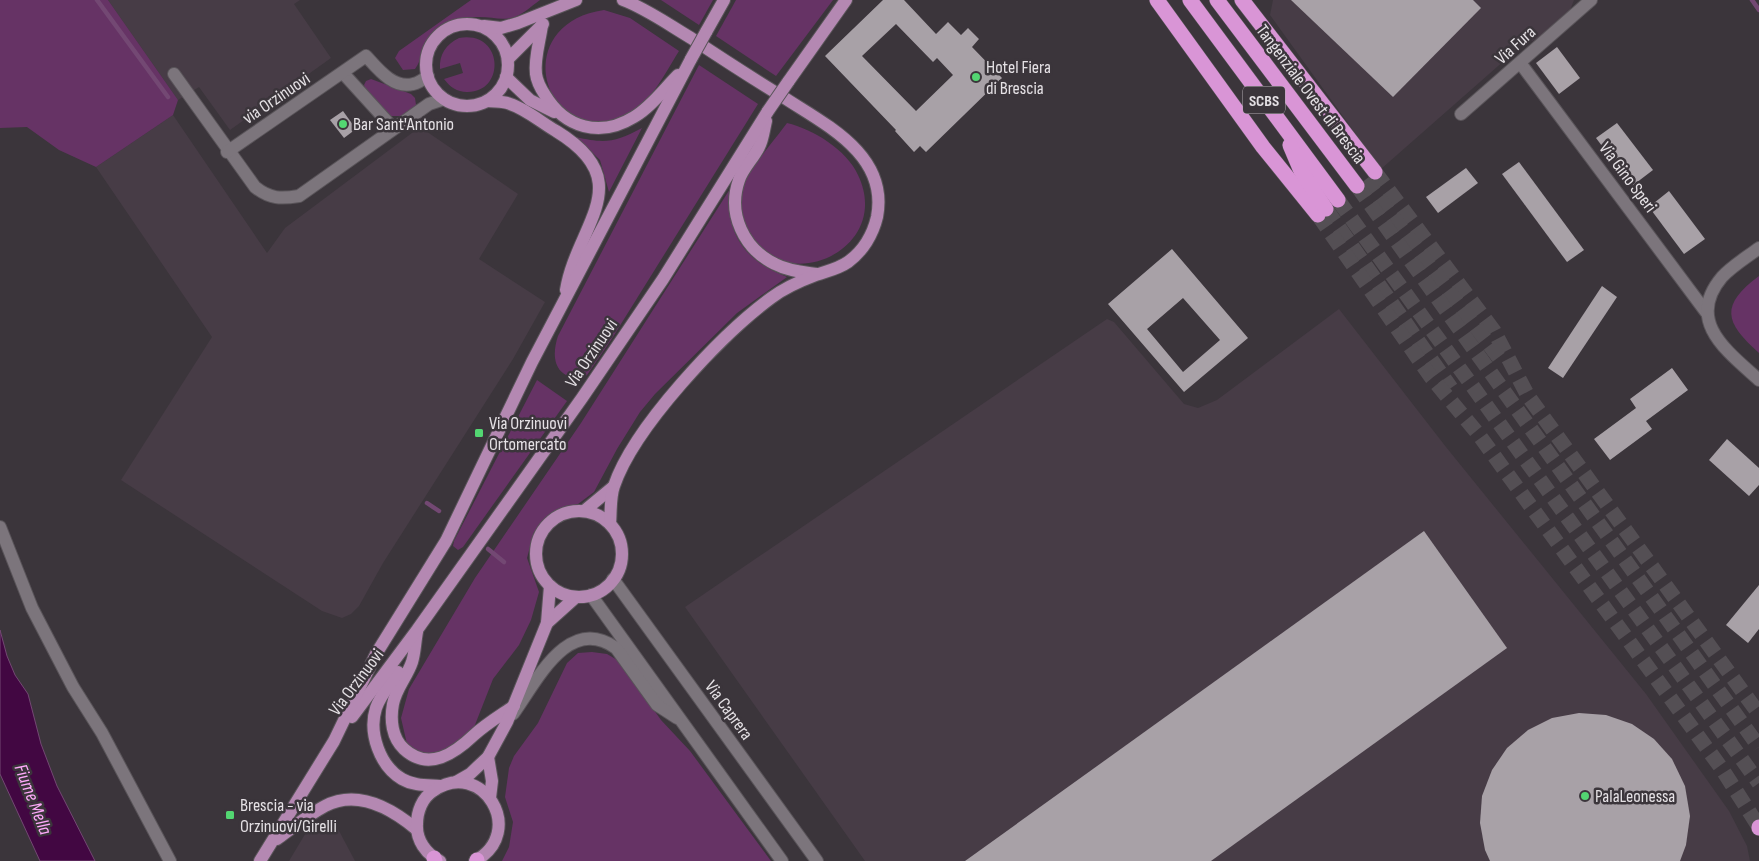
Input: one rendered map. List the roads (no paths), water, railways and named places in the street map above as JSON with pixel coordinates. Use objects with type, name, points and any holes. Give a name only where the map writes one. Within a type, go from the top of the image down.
[{"type":"highway","name":"SCBS","points":[[1157,0],[1262,147],[1327,208],[1301,171],[1281,123],[1190,0]]},
{"type":"highway","name":"Tangenziale Ovest di Brescia","points":[[1217,0],[1297,106],[1335,142],[1366,180],[1242,0]]},
{"type":"main road","points":[[564,302],[570,268],[597,210],[600,193],[597,176],[592,164],[577,144],[510,104],[488,101],[465,106],[454,104],[444,99],[434,89],[428,76],[427,56],[438,36],[454,27],[477,25],[501,28],[576,0]]},
{"type":"main road","points":[[584,511],[602,518],[610,524],[617,535],[621,547],[619,569],[614,579],[604,588],[591,595],[566,595],[550,586],[537,566],[536,554],[540,536],[550,521],[560,515],[584,511],[613,487],[645,431],[684,381],[771,298],[793,284],[817,274],[836,270],[849,262],[864,245],[875,224],[878,208],[878,189],[867,160],[854,145],[810,114],[671,26],[623,0]]},
{"type":"main road","name":"Via Orzinuovi","points":[[334,742],[376,654],[446,540],[532,362],[724,0]]},
{"type":"main road","name":"Via Orzinuovi","points":[[260,861],[334,742],[417,630],[578,404],[663,279],[768,111],[846,0]]},
{"type":"main road","points":[[508,59],[556,9]]},
{"type":"main road","points":[[477,25],[490,31],[498,39],[508,59],[506,78],[500,89],[488,101]]},
{"type":"main road","points":[[542,25],[535,60],[536,76],[539,86],[557,113]]},
{"type":"main road","points":[[506,78],[530,100],[557,113],[570,122],[590,128],[606,128],[619,125],[647,107],[690,62]]},
{"type":"main road","points":[[768,111],[760,146],[740,178],[735,193],[738,223],[751,248],[762,257],[790,270],[817,274]]},
{"type":"main road","points":[[610,524],[613,487]]},
{"type":"main road","points":[[417,630],[407,657],[377,706],[373,720],[375,738],[380,754],[388,767],[402,779],[416,785],[440,786],[456,782],[470,774],[488,757],[507,722],[547,623],[550,586]]},
{"type":"main road","points":[[547,623],[576,596]]},
{"type":"main road","points":[[417,630],[412,662],[398,688],[391,716],[397,742],[405,750],[425,760],[447,756],[461,748],[474,735],[514,706]]},
{"type":"main road","points":[[476,861],[487,853],[498,832],[499,820],[490,798],[492,781],[488,757]]},
{"type":"main road","points":[[456,782],[475,786],[490,798]]},
{"type":"main road","points":[[416,830],[417,816],[421,804],[429,794],[440,786]]},
{"type":"main road","points":[[273,842],[326,805],[348,801],[364,801],[384,806],[416,830],[426,850],[436,860]]},
{"type":"street","name":"Via Fura","points":[[1461,114],[1521,64],[1591,0]]},
{"type":"street","name":"via Orzinuovi","points":[[228,152],[366,56],[380,72],[398,82],[413,84],[428,76]]},
{"type":"street","name":"Via Gino Speri","points":[[1521,64],[1706,312],[1714,333],[1728,352],[1759,380]]},
{"type":"street","points":[[343,73],[393,128]]},
{"type":"street","points":[[174,74],[228,152],[255,187],[266,196],[279,199],[299,196],[393,128],[429,104],[444,99]]},
{"type":"street","points":[[1706,312],[1709,296],[1723,275],[1759,248]]},
{"type":"street","points":[[0,527],[32,608],[73,687],[102,733],[170,861]]},
{"type":"street","name":"Via Caprera","points":[[614,579],[817,861]]},
{"type":"street","points":[[591,595],[782,861]]},
{"type":"street","points":[[507,722],[562,648],[587,638],[607,642],[616,648],[657,705],[684,724]]},
{"type":"water","name":"Fiume Mella","points":[[0,630],[7,656],[15,675],[28,694],[41,744],[57,786],[95,861],[40,861],[0,774]]},
{"type":"waterway","points":[[97,0],[168,97]]},
{"type":"waterway","points":[[1752,0],[1759,10]]},
{"type":"waterway","points":[[427,503],[439,511]]},
{"type":"waterway","points":[[488,549],[504,562]]},
{"type":"tunnel","points":[[1375,172],[1494,331],[1528,396],[1759,714]]},
{"type":"tunnel","points":[[1365,180],[1500,359]]},
{"type":"tunnel","points":[[1357,186],[1759,747]]},
{"type":"tunnel","points":[[1338,200],[1759,783]]},
{"type":"tunnel","points":[[1326,209],[1451,388]]},
{"type":"tunnel","points":[[1318,215],[1431,377],[1479,435],[1722,769],[1759,827]]},
{"type":"place","name":"Hotel Fiera di Brescia","points":[[976,77]]},
{"type":"place","name":"Bar Sant'Antonio","points":[[343,124]]},
{"type":"place","name":"Via Orzinuovi Ortomercato","points":[[479,433]]},
{"type":"place","name":"PalaLeonessa","points":[[1585,796]]},
{"type":"place","name":"Brescia - via Orzinuovi/Girelli","points":[[230,815]]}]
